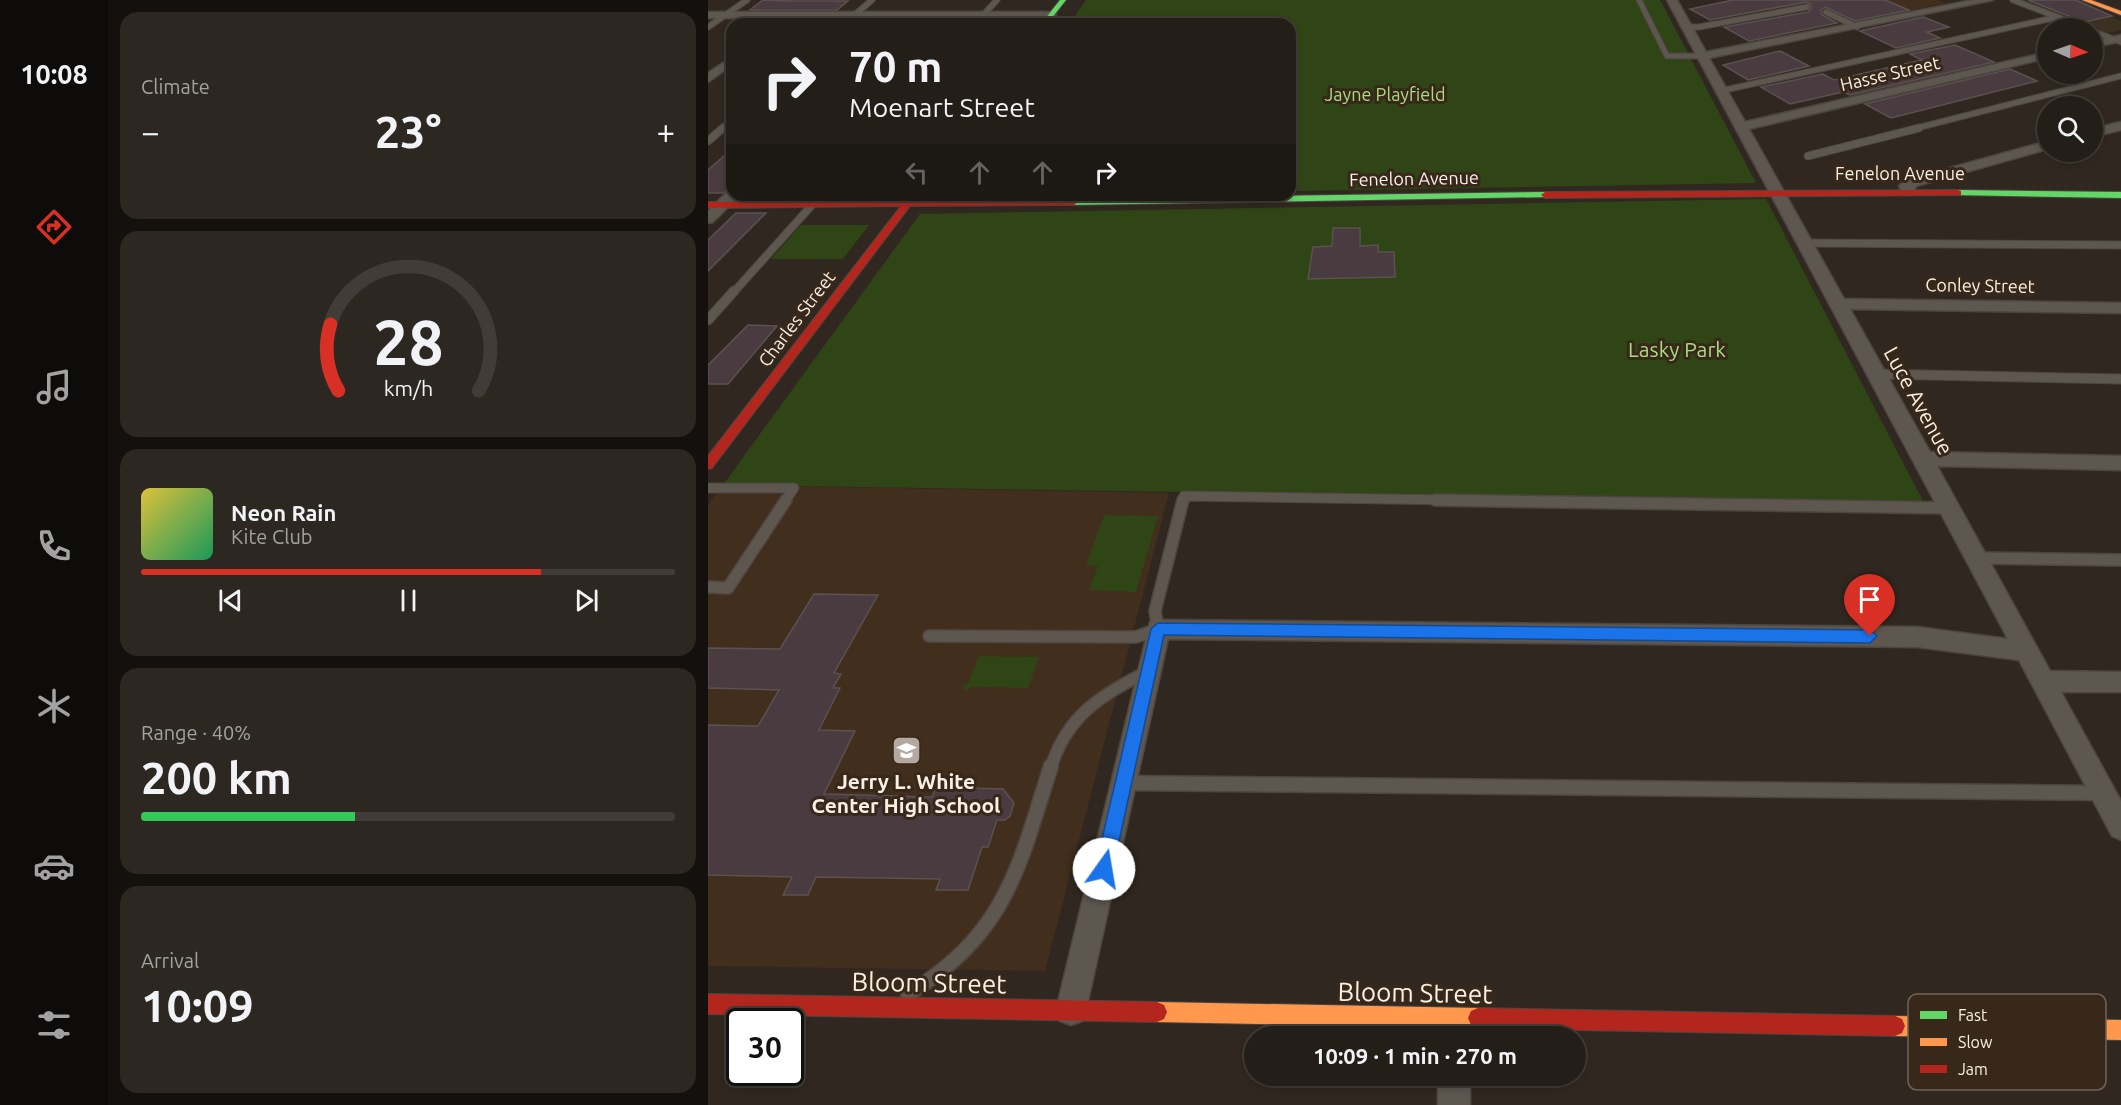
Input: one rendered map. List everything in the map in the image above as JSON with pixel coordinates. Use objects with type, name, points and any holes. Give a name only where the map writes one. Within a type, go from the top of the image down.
[{"type":"street","points":[[1050,18],[1063,0]]},
{"type":"street","points":[[1702,56],[1988,0]]},
{"type":"street","points":[[2085,0],[2121,13]]},
{"type":"street","name":"Luce Avenue","points":[[1676,2],[1686,27],[1720,91],[1878,374],[2120,824]]},
{"type":"street","points":[[786,18],[803,6]]},
{"type":"street","points":[[916,18],[928,6]]},
{"type":"street","points":[[708,15],[983,15],[1022,18]]},
{"type":"street","points":[[2103,43],[2119,40]]},
{"type":"street","name":"Hasse Street","points":[[1740,127],[2037,59]]},
{"type":"street","points":[[708,78],[726,64]]},
{"type":"street","points":[[2103,130],[2121,126]]},
{"type":"street","points":[[1908,191],[1906,186],[1911,183],[2037,148]]},
{"type":"street","name":"Fenelon Avenue","points":[[1296,196],[1908,191],[2121,195]]},
{"type":"street","points":[[708,219],[721,201]]},
{"type":"street","name":"Charles Street","points":[[708,465],[909,201]]},
{"type":"street","name":"Conley Street","points":[[1839,304],[2121,308]]},
{"type":"street","points":[[1924,459],[2121,463]]},
{"type":"street","points":[[1071,1010],[1151,670],[1158,629],[1917,637],[2028,651]]},
{"type":"street","points":[[2043,681],[2121,682]]},
{"type":"street","name":"Bloom Street","points":[[708,1004],[1071,1010],[1411,1026]]},
{"type":"street","name":"Bloom Street","points":[[1586,1028],[1908,1029]]},
{"type":"street","name":"Bloom Street","points":[[2106,1030],[2121,1030]]},
{"type":"street","points":[[1454,1086],[1454,1105]]},
{"type":"lane","points":[[708,27],[747,0]]},
{"type":"lane","points":[[851,18],[872,0]]},
{"type":"lane","points":[[980,18],[997,0]]},
{"type":"lane","points":[[1639,0],[1667,57],[1702,56]]},
{"type":"lane","points":[[2013,0],[2058,17]]},
{"type":"lane","points":[[1686,27],[1699,27],[1807,7]]},
{"type":"lane","points":[[1826,12],[1857,27]]},
{"type":"lane","points":[[1720,91],[2058,17]]},
{"type":"lane","points":[[2103,35],[2119,40]]},
{"type":"lane","points":[[1808,156],[2121,76]]},
{"type":"lane","points":[[708,141],[726,125]]},
{"type":"lane","points":[[708,320],[816,201]]},
{"type":"lane","points":[[1806,243],[2121,245]]},
{"type":"lane","points":[[1878,374],[2121,379]]},
{"type":"lane","points":[[708,488],[794,488],[728,588],[708,587]]},
{"type":"lane","points":[[929,636],[1136,637],[1158,629],[1155,611],[1184,496],[1950,508]]},
{"type":"lane","points":[[1977,558],[2121,560]]},
{"type":"lane","points":[[883,1007],[938,975],[980,938],[996,916],[1017,873],[1056,752],[1065,732],[1079,715],[1098,699],[1151,670]]},
{"type":"lane","points":[[1124,783],[2104,794]]},
{"type":"shaded area","points":[[1750,0],[1938,0],[1944,3],[1843,24],[1805,5],[1772,11]]},
{"type":"shaded area","points":[[2016,0],[2063,0],[2121,21],[2121,30],[2103,33],[2103,18],[2063,18]]},
{"type":"shaded area","name":"Jerry L. White Center High School","points":[[723,485],[1169,493],[1045,971],[708,966],[708,505]]},
{"type":"green space","name":"Jayne Playfield","points":[[1086,0],[1660,0],[1756,183],[1296,191],[1296,18],[1074,18]]},
{"type":"green space","name":"Lasky Park","points":[[1766,199],[1924,503],[723,485],[920,214]]},
{"type":"green space","points":[[801,225],[869,225],[843,259],[771,259]]},
{"type":"green space","points":[[1104,515],[1158,516],[1136,592],[1089,590],[1098,566],[1086,565]]},
{"type":"green space","points":[[979,656],[1039,657],[1028,688],[971,687],[965,691],[962,686],[968,683]]},
{"type":"building","points":[[763,0],[848,1],[837,10],[750,10]]},
{"type":"building","points":[[1733,0],[1885,0],[1909,10],[1855,21],[1825,7],[1821,10],[1822,15],[1837,23],[1749,41],[1724,27],[1808,12],[1811,4],[1806,2],[1710,20],[1690,9]]},
{"type":"building","points":[[2028,0],[2076,0],[2112,16],[2074,18]]},
{"type":"building","points":[[1923,17],[1949,27],[1927,32],[1940,38],[1896,48],[1860,31]]},
{"type":"building","points":[[1955,45],[1994,62],[1850,95],[1843,92],[1790,104],[1761,87],[1823,74],[1834,80],[1922,60],[1910,54]]},
{"type":"building","points":[[1780,51],[1809,66],[1748,80],[1723,65]]},
{"type":"building","points":[[2010,69],[2037,81],[1891,118],[1865,104]]},
{"type":"building","points":[[726,154],[726,192],[708,193],[708,170]]},
{"type":"building","points":[[736,213],[766,213],[708,271],[708,240]]},
{"type":"building","points":[[1333,228],[1360,228],[1360,246],[1378,245],[1378,252],[1394,252],[1395,277],[1308,279],[1313,247],[1332,246]]},
{"type":"building","points":[[748,325],[777,326],[728,384],[708,384],[708,365]]},
{"type":"building","points":[[814,594],[878,595],[834,673],[841,674],[833,688],[840,688],[819,730],[855,731],[824,794],[932,797],[936,787],[1003,789],[1014,803],[1010,816],[1005,820],[997,820],[988,847],[982,847],[968,890],[936,890],[940,879],[816,877],[808,895],[783,895],[792,877],[708,875],[708,725],[758,726],[779,690],[708,688],[708,648],[780,649]]},
{"type":"traffic: fast","points":[[1049,18],[1063,0]]},
{"type":"traffic: fast","points":[[1958,193],[2121,195]]},
{"type":"traffic: fast","points":[[1296,199],[1545,195]]},
{"type":"traffic: fast","points":[[1074,202],[1141,201]]},
{"type":"traffic: slow","points":[[2085,0],[2121,13]]},
{"type":"traffic: slow","points":[[1157,1012],[1478,1018]]},
{"type":"traffic: slow","points":[[1895,1026],[1908,1026]]},
{"type":"traffic: slow","points":[[2106,1030],[2121,1030]]},
{"type":"traffic: jam","points":[[1545,195],[1958,193]]},
{"type":"traffic: jam","points":[[708,465],[909,201]]},
{"type":"traffic: jam","points":[[708,205],[1074,202]]},
{"type":"traffic: jam","points":[[708,1004],[1157,1012]]},
{"type":"traffic: jam","points":[[1478,1018],[1895,1026]]},
{"type":"place","name":"Jerry L. White Center High School","points":[[906,751]]},
{"type":"route","points":[[1104,869],[1151,670],[1158,629],[1870,636]]}]
